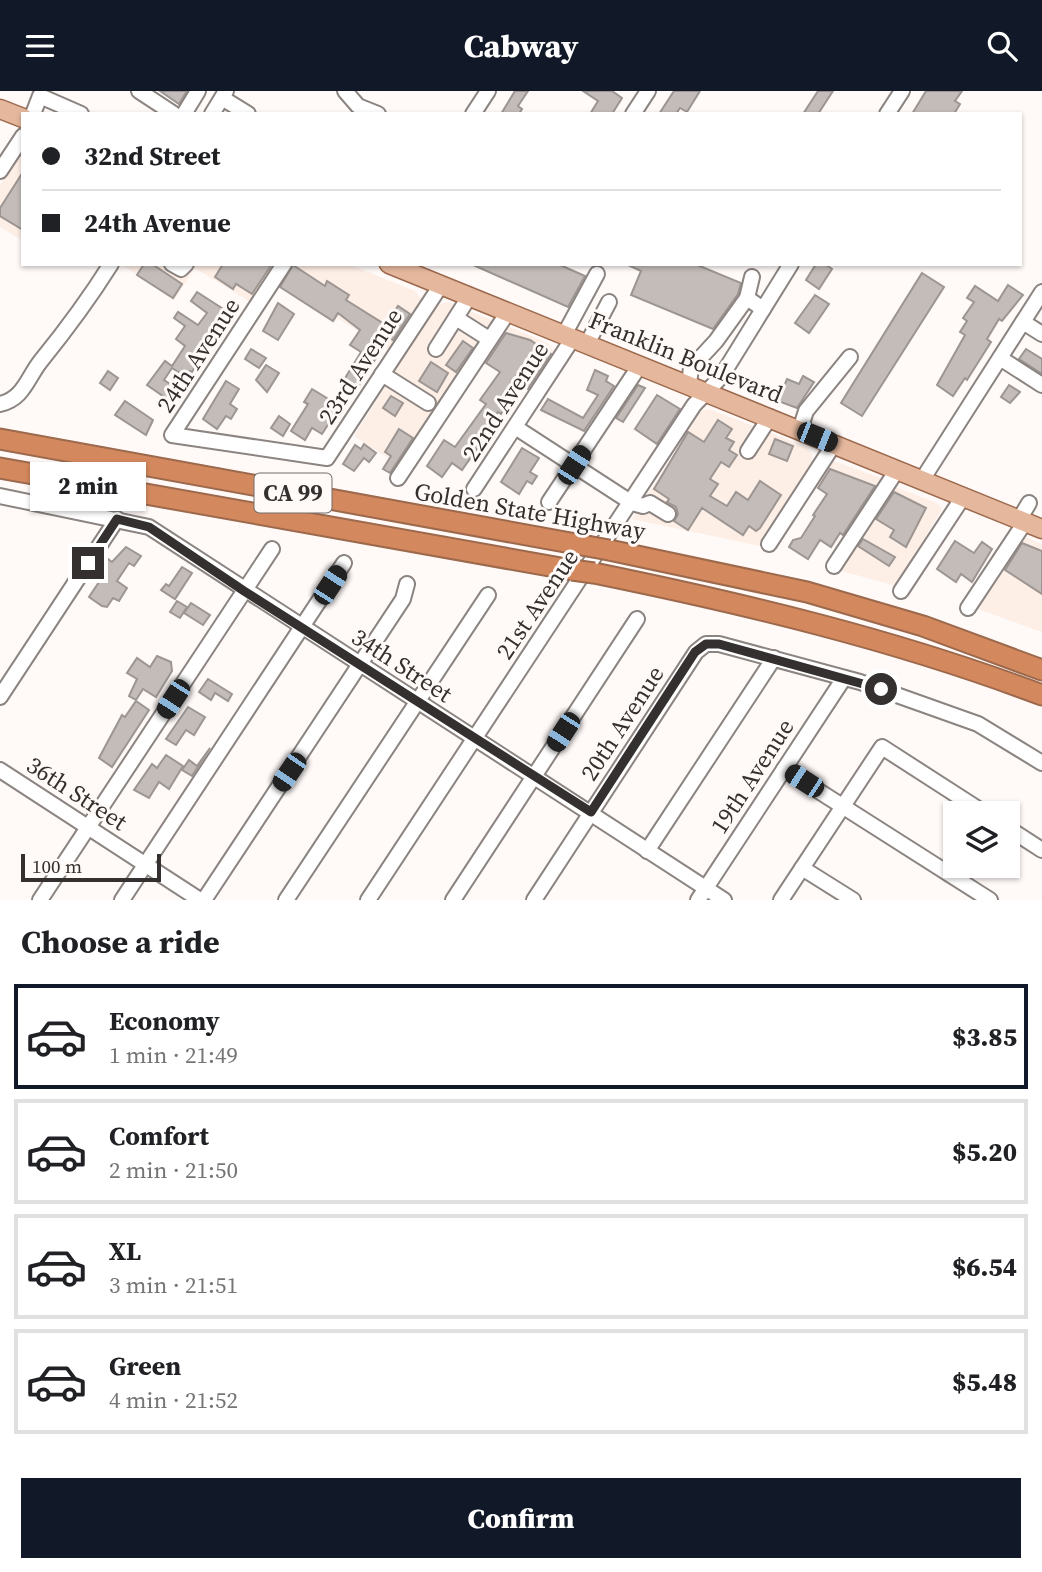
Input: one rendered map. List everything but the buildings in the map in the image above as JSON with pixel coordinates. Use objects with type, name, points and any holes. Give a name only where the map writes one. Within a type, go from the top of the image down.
[{"type":"highway","name":"Golden State Highway","points":[[0,439],[609,550],[807,592],[923,626],[1042,670]]},
{"type":"highway","name":"Golden State Highway","points":[[0,468],[594,573],[735,602],[965,666],[1042,695]]},
{"type":"main road","points":[[0,109],[21,117]]},
{"type":"main road","name":"Franklin Boulevard","points":[[399,266],[469,297],[1029,524]]},
{"type":"street","points":[[139,91],[171,112]]},
{"type":"street","points":[[185,112],[198,91]]},
{"type":"street","points":[[345,91],[358,106],[373,112]]},
{"type":"street","points":[[474,112],[488,91]]},
{"type":"street","points":[[635,112],[648,91]]},
{"type":"street","points":[[888,112],[902,91]]},
{"type":"street","points":[[34,112],[40,96],[76,112]]},
{"type":"street","points":[[214,112],[227,96],[246,112]]},
{"type":"street","points":[[0,171],[21,139]]},
{"type":"street","points":[[6,403],[63,337],[110,266]]},
{"type":"street","name":"24th Avenue","points":[[283,266],[172,435],[310,456]]},
{"type":"street","name":"21st Avenue","points":[[368,900],[632,503],[694,405],[721,377],[790,266]]},
{"type":"street","points":[[575,339],[597,274]]},
{"type":"street","points":[[688,384],[691,368],[716,341],[747,298],[752,277]]},
{"type":"street","name":"23rd Avenue","points":[[310,456],[327,458],[441,285]]},
{"type":"street","points":[[922,480],[1042,292]]},
{"type":"street","points":[[436,349],[469,297]]},
{"type":"street","points":[[747,298],[763,309]]},
{"type":"street","points":[[575,339],[609,302]]},
{"type":"street","points":[[398,478],[508,312]]},
{"type":"street","points":[[456,318],[489,339]]},
{"type":"street","points":[[1023,322],[1042,334]]},
{"type":"street","name":"22nd Avenue","points":[[474,489],[575,339]]},
{"type":"street","points":[[800,430],[806,411],[816,396],[830,385],[850,357]]},
{"type":"street","points":[[1000,358],[1042,385]]},
{"type":"street","points":[[549,502],[640,365]]},
{"type":"street","points":[[382,374],[428,403]]},
{"type":"street","points":[[748,450],[769,417]]},
{"type":"street","points":[[515,427],[632,503],[643,506],[650,503],[668,514]]},
{"type":"street","points":[[769,544],[834,444]]},
{"type":"street","points":[[834,566],[897,470]]},
{"type":"street","name":"34th Street","points":[[0,496],[149,527],[475,740],[591,812],[702,894],[724,900]]},
{"type":"street","points":[[901,591],[962,497]]},
{"type":"street","points":[[968,608],[1029,524],[1029,503]]},
{"type":"street","points":[[0,697],[117,519]]},
{"type":"street","points":[[40,900],[272,549]]},
{"type":"street","points":[[122,900],[344,563]]},
{"type":"street","points":[[202,900],[403,599],[407,584]]},
{"type":"street","points":[[286,900],[488,595]]},
{"type":"street","points":[[453,900],[637,619]]},
{"type":"street","name":"20th Avenue","points":[[534,900],[695,652],[706,644],[719,644],[774,658]]},
{"type":"street","points":[[647,851],[774,658],[844,678],[978,725],[1042,763]]},
{"type":"street","name":"19th Avenue","points":[[702,894],[844,678]]},
{"type":"street","points":[[781,900],[882,747],[966,801]]},
{"type":"street","points":[[784,769],[990,900]]},
{"type":"street","name":"36th Street","points":[[0,770],[202,900]]},
{"type":"street","points":[[1020,836],[1042,850]]},
{"type":"street","points":[[802,868],[853,900]]},
{"type":"shaded area","points":[[21,154],[21,240],[0,227],[0,185]]},
{"type":"shaded area","points":[[124,266],[274,266],[250,302],[195,268],[174,300]]},
{"type":"shaded area","points":[[290,266],[353,266],[415,291],[421,299],[391,351],[337,318],[334,322],[277,285]]},
{"type":"shaded area","points":[[448,302],[548,343],[553,350],[552,358],[529,392],[478,359],[405,469],[354,436],[437,305]]},
{"type":"shaded area","points":[[709,409],[807,447],[812,454],[812,462],[760,546],[632,519],[701,411]]},
{"type":"shaded area","points":[[833,461],[887,480],[861,518],[813,486]]},
{"type":"shaded area","points":[[893,486],[937,503],[942,509],[896,586],[838,570]]},
{"type":"shaded area","points":[[1025,537],[1042,544],[1042,632],[978,609]]},
{"type":"route","points":[[88,563],[117,519],[149,527],[244,591],[591,812],[695,652],[706,644],[719,644],[774,658],[881,689]]}]
